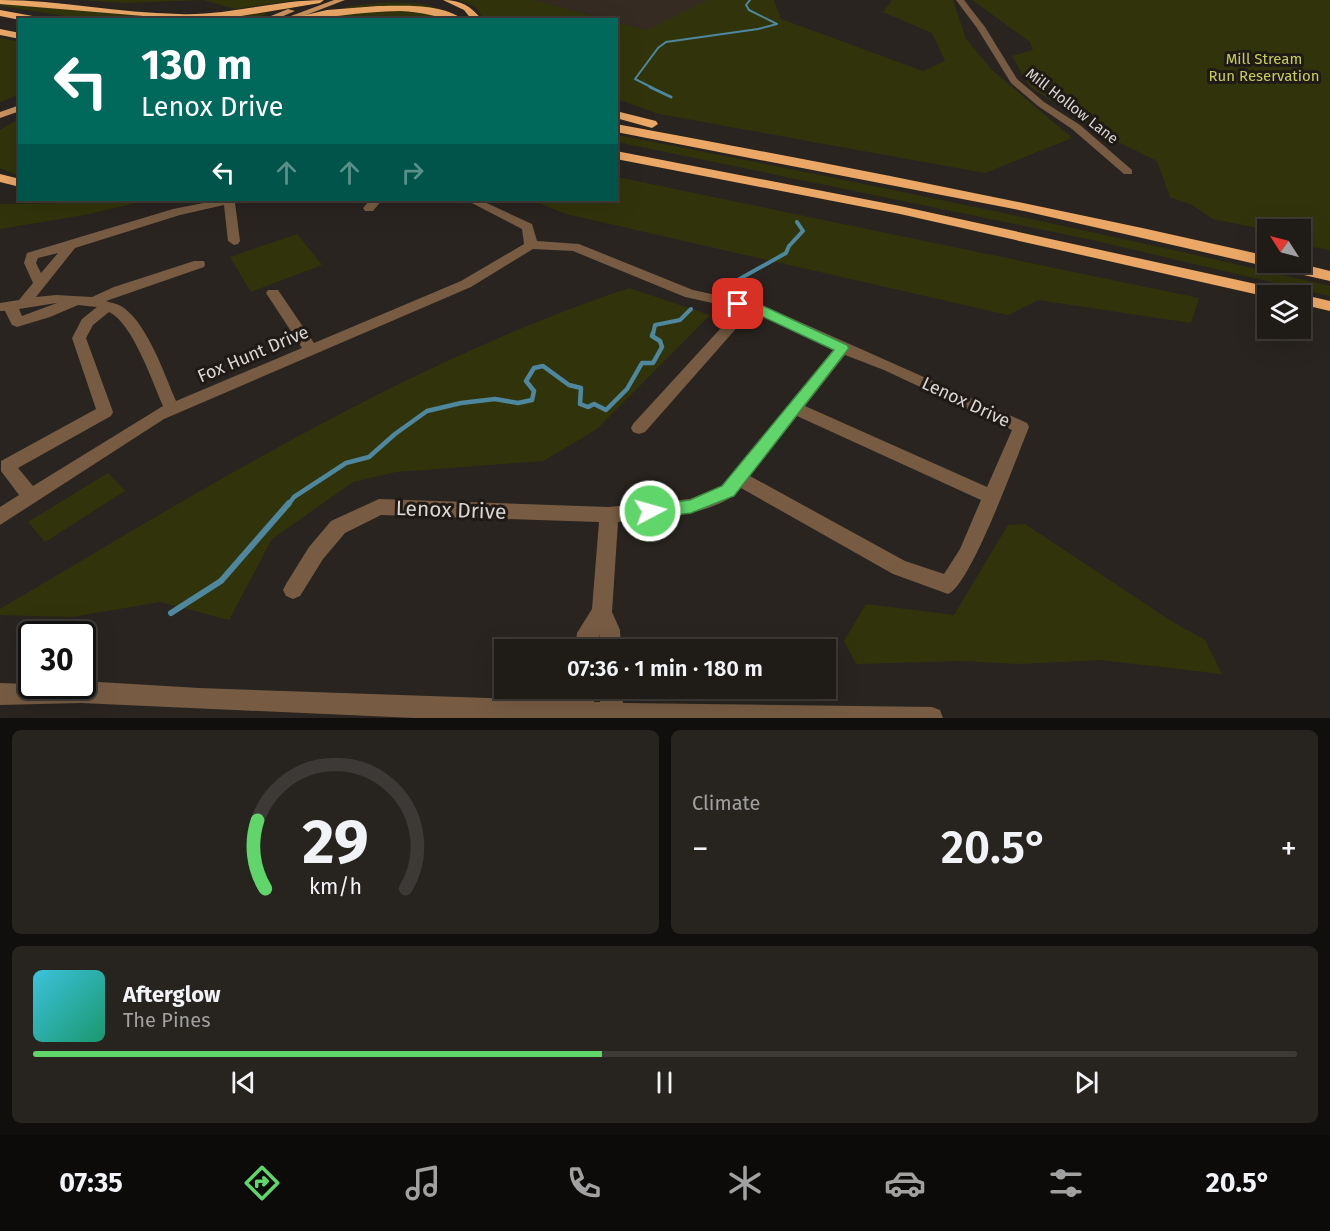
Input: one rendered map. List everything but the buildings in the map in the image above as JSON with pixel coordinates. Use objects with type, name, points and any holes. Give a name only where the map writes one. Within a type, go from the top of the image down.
[{"type":"highway","points":[[0,1],[178,17],[223,16],[321,0]]},
{"type":"highway","points":[[294,18],[347,5],[393,0],[436,5],[453,12],[458,18]]},
{"type":"highway","points":[[446,0],[467,8],[476,18]]},
{"type":"highway","points":[[0,13],[27,18]]},
{"type":"highway","points":[[0,32],[18,36]]},
{"type":"highway","points":[[618,115],[779,158]]},
{"type":"highway","points":[[618,128],[779,158],[1146,233],[1257,259]]},
{"type":"highway","points":[[618,157],[900,210],[1257,289]]},
{"type":"highway","points":[[0,178],[18,182]]},
{"type":"highway","points":[[0,189],[18,191]]},
{"type":"highway","points":[[1311,272],[1330,276]]},
{"type":"highway","points":[[1311,302],[1330,306]]},
{"type":"main road","points":[[271,18],[321,0]]},
{"type":"main road","points":[[292,18],[341,0]]},
{"type":"main road","points":[[0,107],[18,102]]},
{"type":"main road","points":[[0,115],[18,109]]},
{"type":"street","name":"Mill Hollow Lane","points":[[960,0],[981,27],[1014,81],[1041,104],[1076,127],[1128,172]]},
{"type":"street","points":[[40,284],[30,263],[32,256],[71,246],[93,236],[227,201]]},
{"type":"street","points":[[231,201],[234,241]]},
{"type":"street","points":[[474,201],[528,226],[531,245]]},
{"type":"street","name":"Lenox Drive","points":[[531,245],[575,247],[690,294],[757,308],[842,348],[889,366],[1021,428],[967,554],[948,585],[900,568],[738,478]]},
{"type":"street","name":"Fox Hunt Drive","points":[[0,517],[142,424],[172,409],[466,284],[531,245]]},
{"type":"street","points":[[11,305],[40,284],[71,246]]},
{"type":"street","points":[[32,496],[19,484],[7,466],[105,412],[79,338],[87,321],[100,304],[119,290],[199,264]]},
{"type":"street","points":[[273,293],[311,351]]},
{"type":"street","points":[[11,305],[56,299],[100,304],[118,310],[130,324],[145,349],[172,409]]},
{"type":"street","points":[[11,305],[17,322],[45,314],[74,301]]},
{"type":"street","points":[[639,428],[736,320],[757,308]]},
{"type":"street","name":"Lenox Drive","points":[[293,590],[316,553],[338,527],[379,507],[609,515],[691,506],[728,491],[842,348]]},
{"type":"street","points":[[794,408],[992,496]]},
{"type":"street","points":[[609,515],[602,612],[610,630],[610,639]]},
{"type":"street","points":[[587,639],[587,633],[602,612]]},
{"type":"street","points":[[0,694],[81,692],[612,716],[932,718]]},
{"type":"street","points":[[582,715],[583,699]]},
{"type":"street","points":[[611,699],[612,716]]},
{"type":"shaded area","points":[[534,0],[707,0],[647,30],[618,23],[618,18],[601,18]]},
{"type":"green space","points":[[79,0],[203,0],[125,3]]},
{"type":"green space","points":[[203,0],[298,0],[235,9]]},
{"type":"green space","points":[[459,0],[534,0],[601,18],[482,18],[476,7]]},
{"type":"green space","points":[[707,0],[774,0],[781,19],[923,71],[945,61],[932,33],[883,12],[892,0],[953,0],[966,39],[992,70],[1072,138],[985,173],[659,114],[618,99],[618,23],[647,30]]},
{"type":"green space","name":"Mill Stream Run Reservation","points":[[972,0],[1330,0],[1330,250],[1311,247],[1311,219],[1257,219],[1257,229],[1213,219],[1192,205],[1170,197],[1157,161],[1110,138],[1030,87],[1012,56],[1033,50],[1030,42]]},
{"type":"green space","points":[[0,2],[163,18],[78,18],[0,6]]},
{"type":"green space","points":[[378,3],[418,4],[437,8],[452,18],[309,18],[351,6]]},
{"type":"green space","points":[[269,13],[257,18],[189,18]]},
{"type":"green space","points":[[0,38],[18,42],[18,95],[0,102]]},
{"type":"green space","points":[[18,120],[18,176],[0,168],[0,130]]},
{"type":"green space","points":[[618,135],[974,207],[1241,265],[1257,269],[1257,273],[1275,273],[1330,286],[1330,296],[1311,292],[1311,285],[1283,285],[1092,240],[618,142]]},
{"type":"green space","points":[[618,177],[1199,298],[1191,323],[1038,300],[1008,315],[566,214],[534,201],[618,201]]},
{"type":"green space","points":[[144,201],[90,214],[0,229],[0,204]]},
{"type":"green space","points":[[297,234],[322,265],[251,292],[230,257]]},
{"type":"green space","points":[[629,288],[710,315],[597,429],[543,461],[396,472],[353,482],[272,539],[229,620],[160,602],[72,617],[0,615],[0,609],[229,474],[385,391],[546,318]]},
{"type":"green space","points":[[108,473],[125,491],[45,542],[28,522]]},
{"type":"green space","points":[[1025,524],[1171,621],[1205,640],[1222,674],[1100,660],[1019,664],[961,661],[856,664],[844,641],[866,604],[954,615],[1008,525]]},
{"type":"waterway","points":[[653,88],[635,79],[658,48],[666,42],[758,29],[777,24],[749,10],[746,5],[750,0]]},
{"type":"waterway","points":[[650,87],[671,97]]},
{"type":"waterway","points":[[727,286],[786,253],[789,246],[803,231],[797,222]]},
{"type":"waterway","points":[[653,334],[655,325],[680,320],[691,309]]},
{"type":"waterway","points":[[288,505],[294,497],[346,463],[369,457],[395,434],[427,411],[461,403],[495,399],[518,403],[532,400],[534,391],[526,381],[534,368],[543,366],[569,385],[581,388],[580,404],[588,407],[594,404],[606,410],[627,389],[642,363],[653,363],[662,347],[660,341],[652,336],[653,333]]},
{"type":"waterway","points":[[171,613],[221,581],[289,503]]},
{"type":"route","points":[[650,511],[691,506],[728,491],[842,348],[757,308],[738,304]]}]
